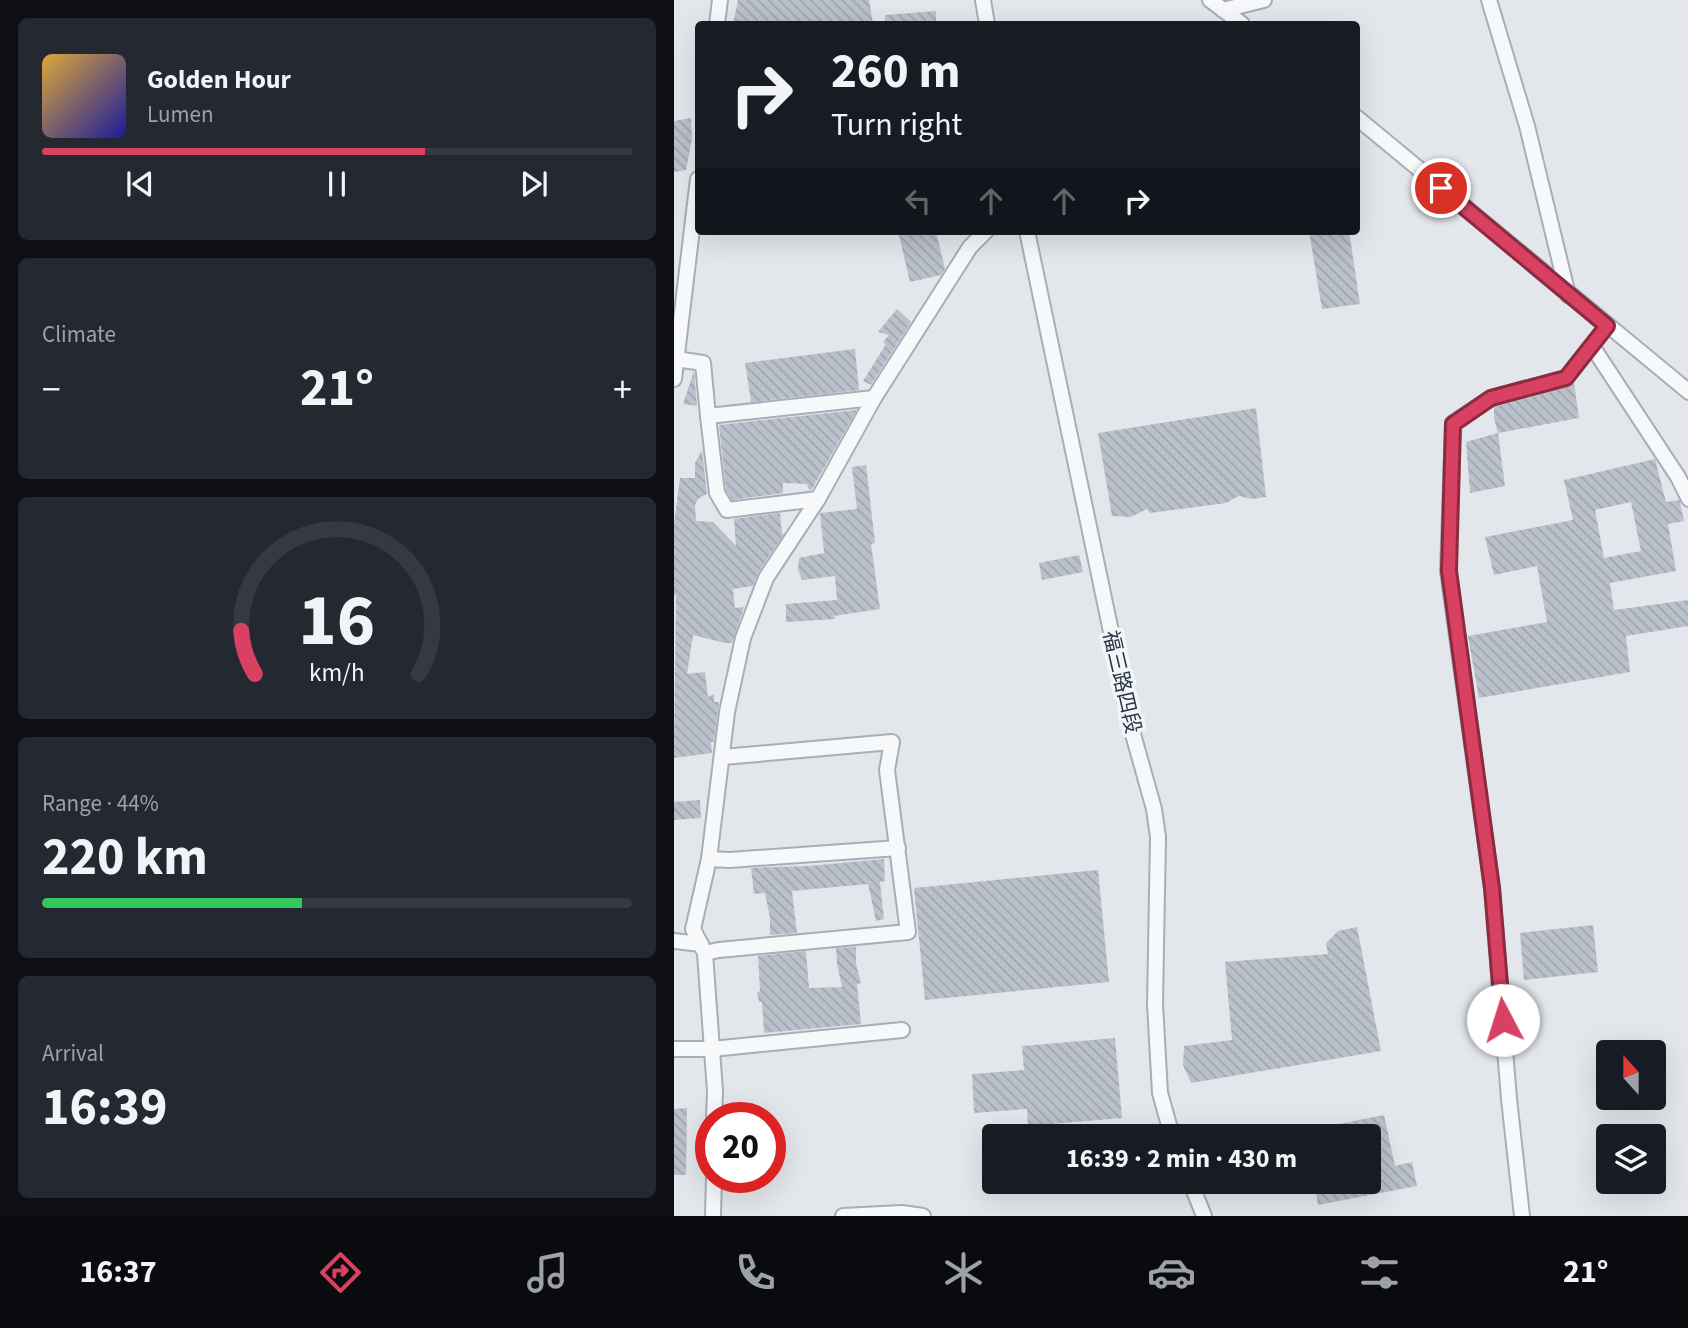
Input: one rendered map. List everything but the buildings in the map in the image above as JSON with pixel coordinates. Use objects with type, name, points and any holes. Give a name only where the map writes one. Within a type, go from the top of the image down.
[{"type":"street","points":[[718,21],[721,0]]},
{"type":"street","points":[[983,0],[986,21]]},
{"type":"street","points":[[1210,0],[1238,21]]},
{"type":"street","points":[[1223,10],[1264,0]]},
{"type":"street","points":[[1489,0],[1527,126],[1568,295]]},
{"type":"street","points":[[1360,120],[1688,392]]},
{"type":"street","points":[[674,379],[695,204]]},
{"type":"street","points":[[714,1102],[712,1049],[703,949],[693,929],[710,859],[727,712],[743,638],[766,578],[818,499],[874,398],[970,247],[982,235]]},
{"type":"street","name":"福三路四段","points":[[1028,235],[1131,727],[1155,809],[1158,837],[1155,1004],[1160,1093],[1169,1124]]},
{"type":"street","points":[[1522,1216],[1509,1099],[1492,888],[1449,571],[1453,424],[1491,398],[1566,378],[1607,326]]},
{"type":"street","points":[[1592,346],[1677,477],[1688,499]]},
{"type":"street","points":[[676,359],[703,363],[717,493],[728,510],[818,499]]},
{"type":"street","points":[[708,416],[874,398]]},
{"type":"street","points":[[674,941],[703,949],[719,950],[908,932],[887,769],[892,742],[723,757]]},
{"type":"street","points":[[710,859],[731,860],[898,848]]},
{"type":"street","points":[[674,1049],[712,1049],[902,1030]]},
{"type":"street","points":[[713,1216],[714,1193]]},
{"type":"street","points":[[1195,1194],[1204,1216]]},
{"type":"street","points":[[843,1216],[902,1213],[922,1216]]},
{"type":"route","points":[[1441,188],[1607,326],[1566,378],[1491,398],[1453,424],[1450,454],[1449,571],[1492,888],[1503,1020]]}]
